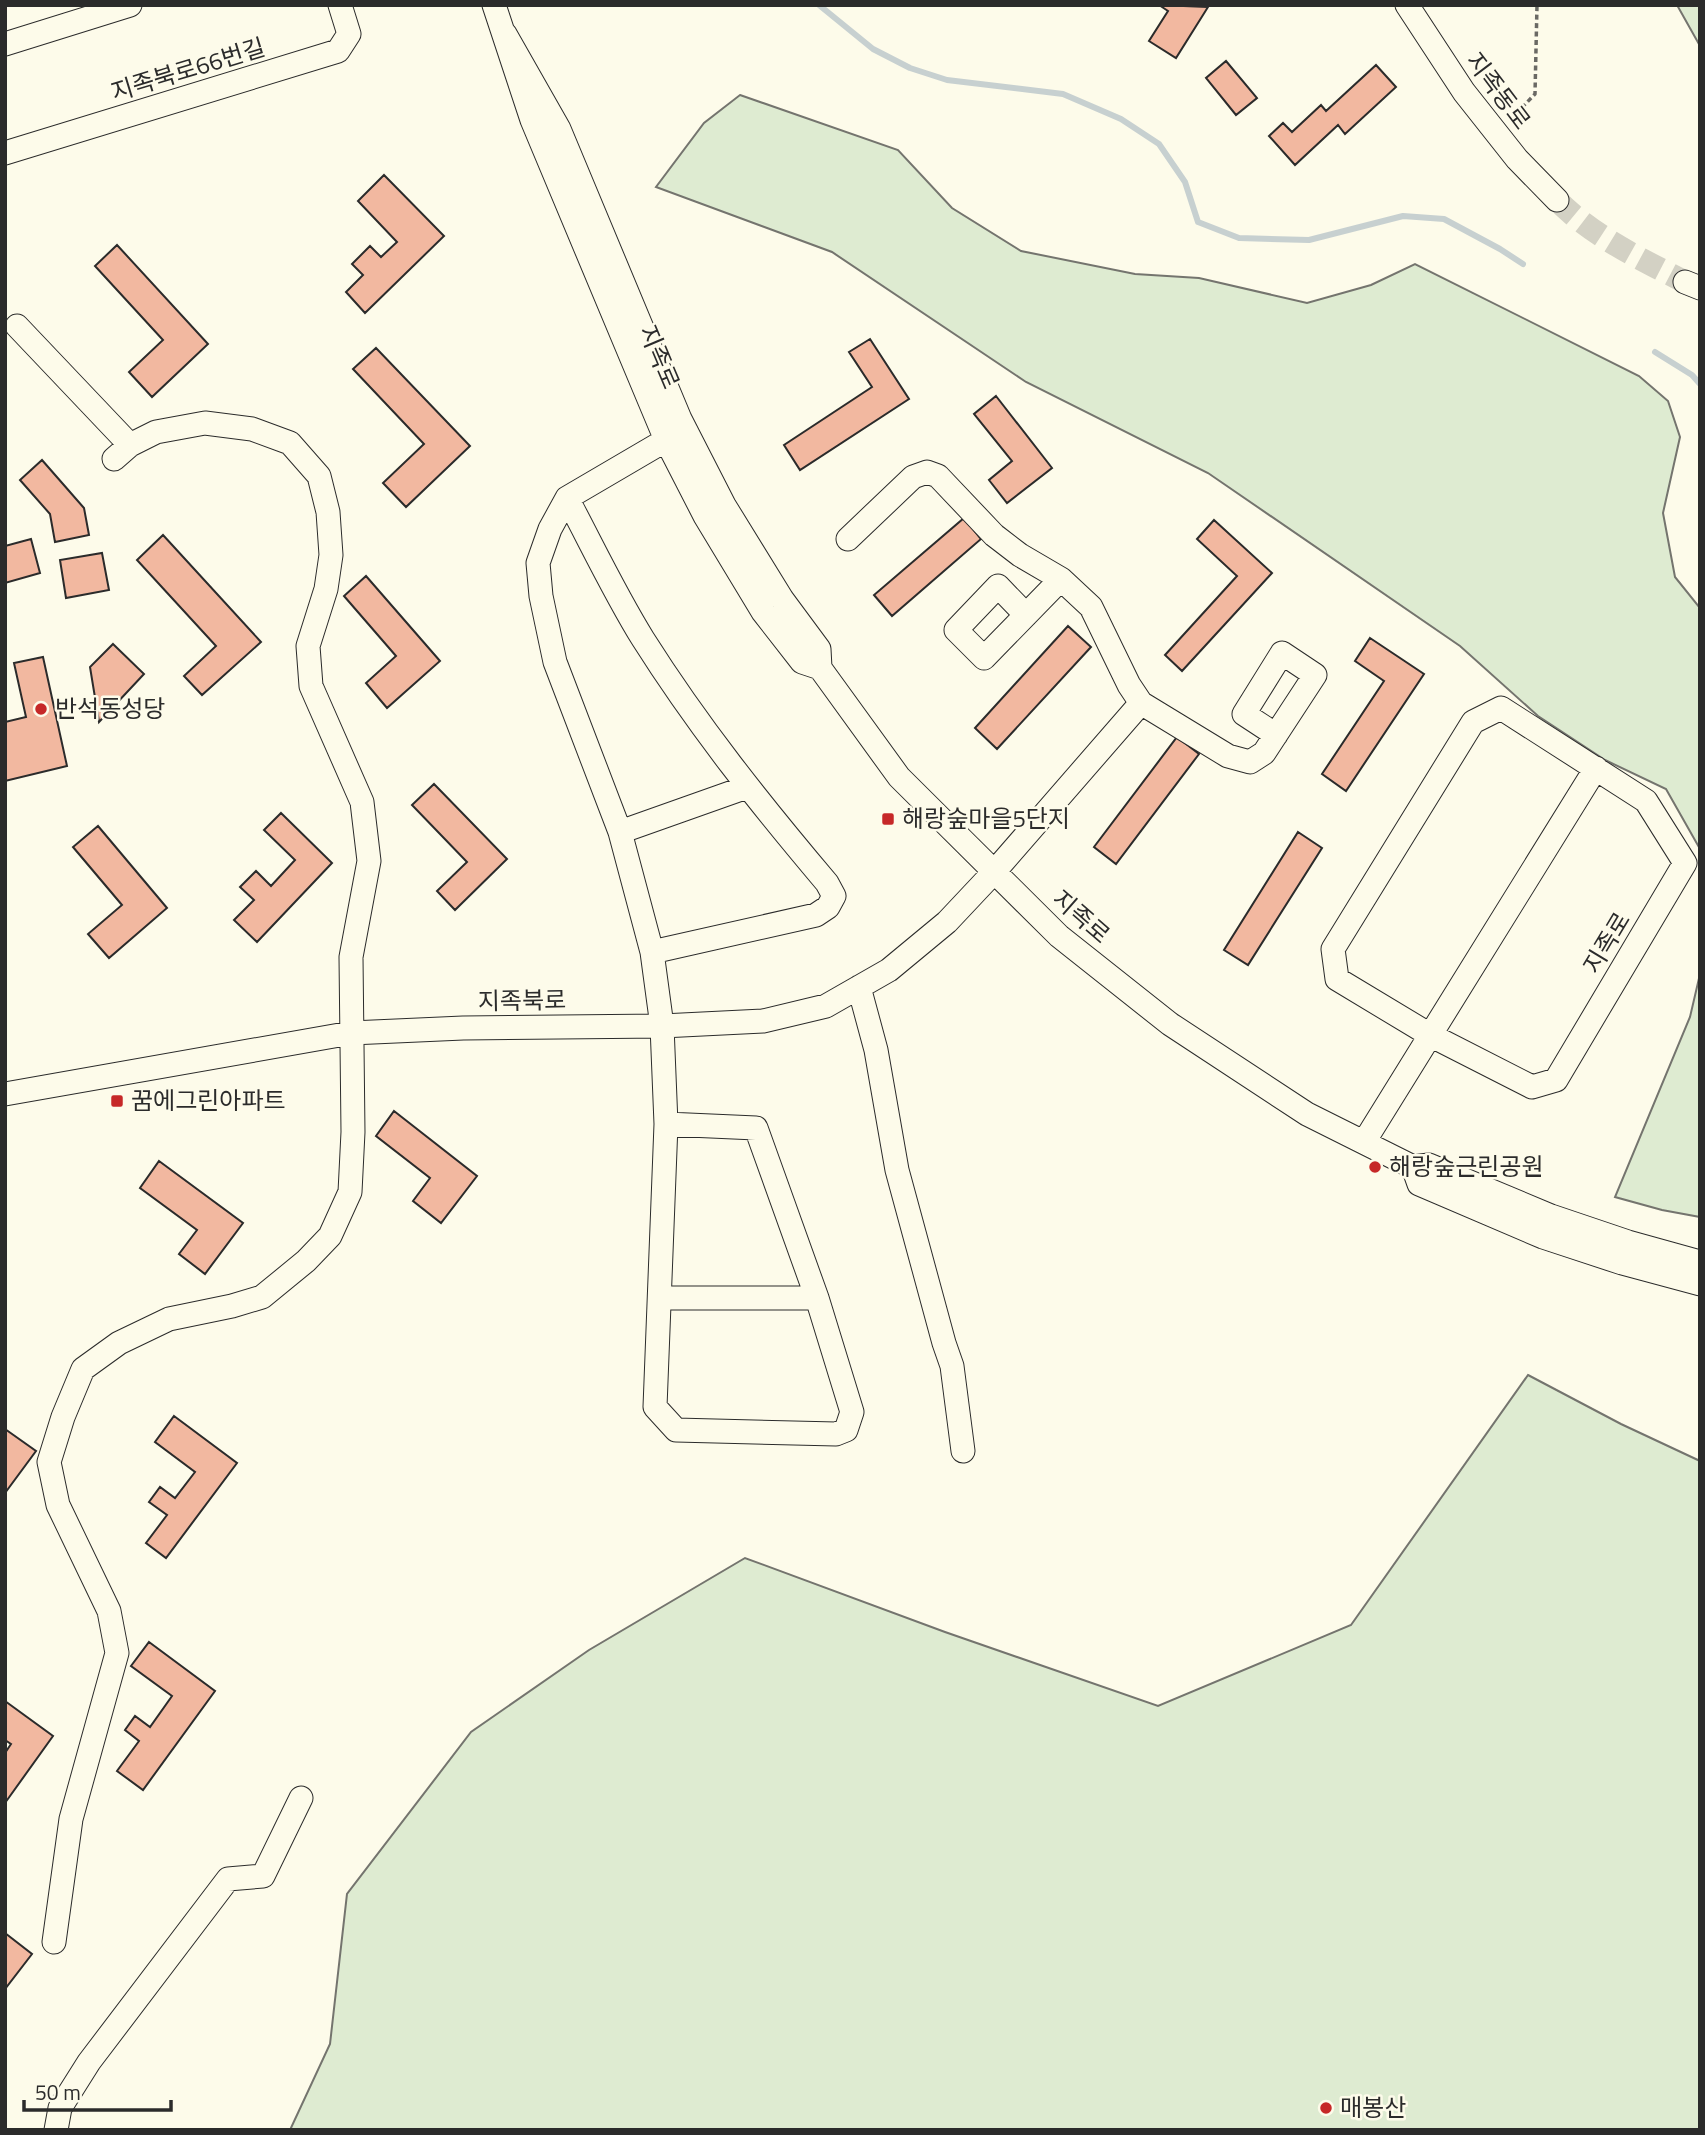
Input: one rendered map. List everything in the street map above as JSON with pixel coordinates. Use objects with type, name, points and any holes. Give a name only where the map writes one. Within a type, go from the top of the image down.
[{"type":"street","points":[[5,44],[130,5]]},
{"type":"street","name":"지족북로66번길","points":[[5,153],[338,51],[349,34],[340,5]]},
{"type":"street","name":"지족로","points":[[494,5],[531,120],[666,440],[705,516],[763,612],[802,662],[820,668]]},
{"type":"street","name":"지족동로","points":[[1407,5],[1464,92],[1517,159],[1557,200]]},
{"type":"street","name":"지족로","points":[[505,34],[559,129],[680,419],[724,505],[782,599],[819,649],[820,668],[900,776],[1059,936],[1170,1024],[1307,1114],[1413,1167],[1429,1165],[1551,1216],[1628,1242],[1700,1262]]},
{"type":"street","points":[[17,326],[122,452],[156,432],[205,423],[251,429],[290,443],[319,477],[328,512],[331,555],[326,589],[308,646],[311,686],[362,802],[369,862],[351,957],[351,1192],[330,1237],[306,1261],[262,1297],[169,1319],[119,1343],[83,1369],[63,1417],[49,1462],[58,1505],[109,1611],[117,1653],[71,1819],[54,1942]]},
{"type":"street","points":[[666,440],[567,498],[559,509],[538,563],[541,596],[555,662],[620,832],[652,952],[663,1026],[666,1124],[654,1407],[676,1430],[836,1434],[846,1430],[852,1412],[817,1298],[756,1128],[666,1124]]},
{"type":"street","points":[[848,539],[912,477],[927,472],[938,476],[993,535],[1020,555],[1061,579],[1091,607],[1110,640],[1129,685],[1141,703],[1228,756],[1250,762],[1264,753],[1276,735]]},
{"type":"street","points":[[567,498],[642,637],[747,787],[827,883],[834,897],[828,907],[816,915],[652,952]]},
{"type":"street","points":[[1026,615],[1061,579]]},
{"type":"street","name":"지족북로","points":[[5,1094],[351,1033],[764,1021],[825,1006],[889,970],[947,922],[1141,703]]},
{"type":"street","name":"지족로","points":[[1501,708],[1646,801],[1685,863],[1556,1080],[1532,1087],[1430,1035],[1337,979],[1334,949],[1473,722],[1501,708]]},
{"type":"street","points":[[1364,1142],[1596,768]]},
{"type":"street","points":[[620,832],[747,787]]},
{"type":"street","points":[[859,987],[876,1050],[898,1170],[952,1366],[963,1451]]},
{"type":"street","name":"지족로","points":[[1413,1167],[1419,1184],[1543,1237],[1622,1263],[1700,1284]]},
{"type":"street","points":[[660,1298],[817,1298]]},
{"type":"street","points":[[56,2130],[60,2108],[89,2062],[228,1879],[263,1877],[300,1798]]},
{"type":"path","points":[[1497,134],[1535,94],[1537,5]]},
{"type":"green space","points":[[1677,5],[1700,5],[1700,46]]},
{"type":"green space","points":[[740,95],[898,150],[952,208],[1021,251],[1135,274],[1199,278],[1307,303],[1371,285],[1415,264],[1639,376],[1668,401],[1680,437],[1663,513],[1675,577],[1700,608],[1700,849],[1666,789],[1605,760],[1538,716],[1460,646],[1208,473],[1026,382],[832,252],[656,187],[704,123]]},
{"type":"green space","points":[[1700,974],[1700,1217],[1615,1197],[1690,1017]]},
{"type":"green space","points":[[1528,1375],[1621,1424],[1700,1461],[1700,2130],[290,2130],[330,2044],[347,1894],[471,1732],[589,1650],[745,1558],[945,1632],[1158,1706],[1351,1625]]},
{"type":"building","points":[[1159,5],[1208,7],[1176,58],[1149,41],[1168,11]]},
{"type":"building","points":[[1226,61],[1257,98],[1236,115],[1206,78]]},
{"type":"building","points":[[1376,65],[1396,87],[1345,134],[1338,125],[1295,165],[1269,136],[1283,123],[1292,132],[1321,105],[1326,111]]},
{"type":"building","points":[[384,175],[444,236],[365,313],[346,292],[363,275],[352,264],[370,246],[381,257],[397,242],[358,201]]},
{"type":"building","points":[[117,245],[208,344],[152,397],[129,372],[163,340],[95,266]]},
{"type":"building","points":[[870,339],[909,399],[800,470],[784,445],[872,387],[849,352]]},
{"type":"building","points":[[376,348],[470,446],[406,507],[383,483],[424,444],[353,369]]},
{"type":"building","points":[[996,396],[1052,468],[1007,503],[989,480],[1012,461],[974,414]]},
{"type":"building","points":[[42,460],[84,508],[89,535],[55,542],[50,514],[20,480]]},
{"type":"building","points":[[964,518],[981,539],[892,616],[874,595]]},
{"type":"building","points":[[1214,520],[1272,573],[1182,671],[1165,655],[1237,576],[1197,539]]},
{"type":"building","points":[[163,535],[261,642],[202,695],[184,676],[216,646],[137,560]]},
{"type":"building","points":[[31,539],[40,573],[5,583],[5,546]]},
{"type":"building","points":[[102,553],[109,590],[66,598],[60,560]]},
{"type":"building","points":[[366,576],[440,661],[387,708],[366,683],[396,656],[344,596]]},
{"type":"building","points":[[1068,626],[1091,647],[997,749],[975,728]]},
{"type":"building","points":[[1370,638],[1424,674],[1346,791],[1322,774],[1384,681],[1355,661]]},
{"type":"building","points":[[113,644],[144,674],[99,722],[90,667]]},
{"type":"building","points":[[43,657],[67,766],[5,781],[5,722],[26,717],[14,663]]},
{"type":"building","points":[[1177,737],[1199,754],[1116,864],[1094,847]]},
{"type":"building","points":[[434,784],[507,859],[455,910],[437,891],[467,862],[412,805]]},
{"type":"building","points":[[281,813],[332,863],[257,942],[234,920],[254,900],[240,887],[256,871],[271,886],[295,860],[264,830]]},
{"type":"building","points":[[98,826],[167,908],[109,958],[88,934],[122,905],[73,847]]},
{"type":"building","points":[[1298,832],[1322,848],[1248,965],[1224,950]]},
{"type":"building","points":[[394,1111],[477,1176],[441,1223],[413,1201],[430,1178],[376,1136]]},
{"type":"building","points":[[159,1161],[243,1223],[205,1274],[179,1254],[197,1230],[140,1188]]},
{"type":"building","points":[[174,1416],[237,1463],[166,1558],[146,1543],[167,1515],[149,1502],[160,1487],[175,1498],[195,1472],[155,1442]]},
{"type":"building","points":[[5,1429],[36,1451],[5,1493]]},
{"type":"building","points":[[149,1642],[215,1691],[143,1790],[117,1771],[139,1741],[125,1730],[135,1716],[150,1727],[172,1696],[131,1666]]},
{"type":"building","points":[[5,1701],[53,1736],[5,1803],[5,1753],[11,1744],[5,1740]]},
{"type":"building","points":[[5,1933],[32,1954],[5,1989]]},
{"type":"waterway","points":[[819,5],[873,49],[910,68],[947,80],[1063,94],[1121,119],[1159,144],[1185,182],[1198,222],[1239,238],[1309,240],[1403,216],[1444,219],[1523,264]]},
{"type":"waterway","points":[[1655,352],[1692,375],[1700,384]]},
{"type":"tunnel","points":[[1557,200],[1601,236],[1685,282]]},
{"type":"place","name":"반석동성당","points":[[41,709]]},
{"type":"place","name":"해랑숲마을5단지","points":[[888,819]]},
{"type":"place","name":"꿈에그린아파트","points":[[117,1101]]},
{"type":"place","name":"해랑숲근린공원","points":[[1375,1167]]},
{"type":"place","name":"매봉산","points":[[1326,2108]]}]
